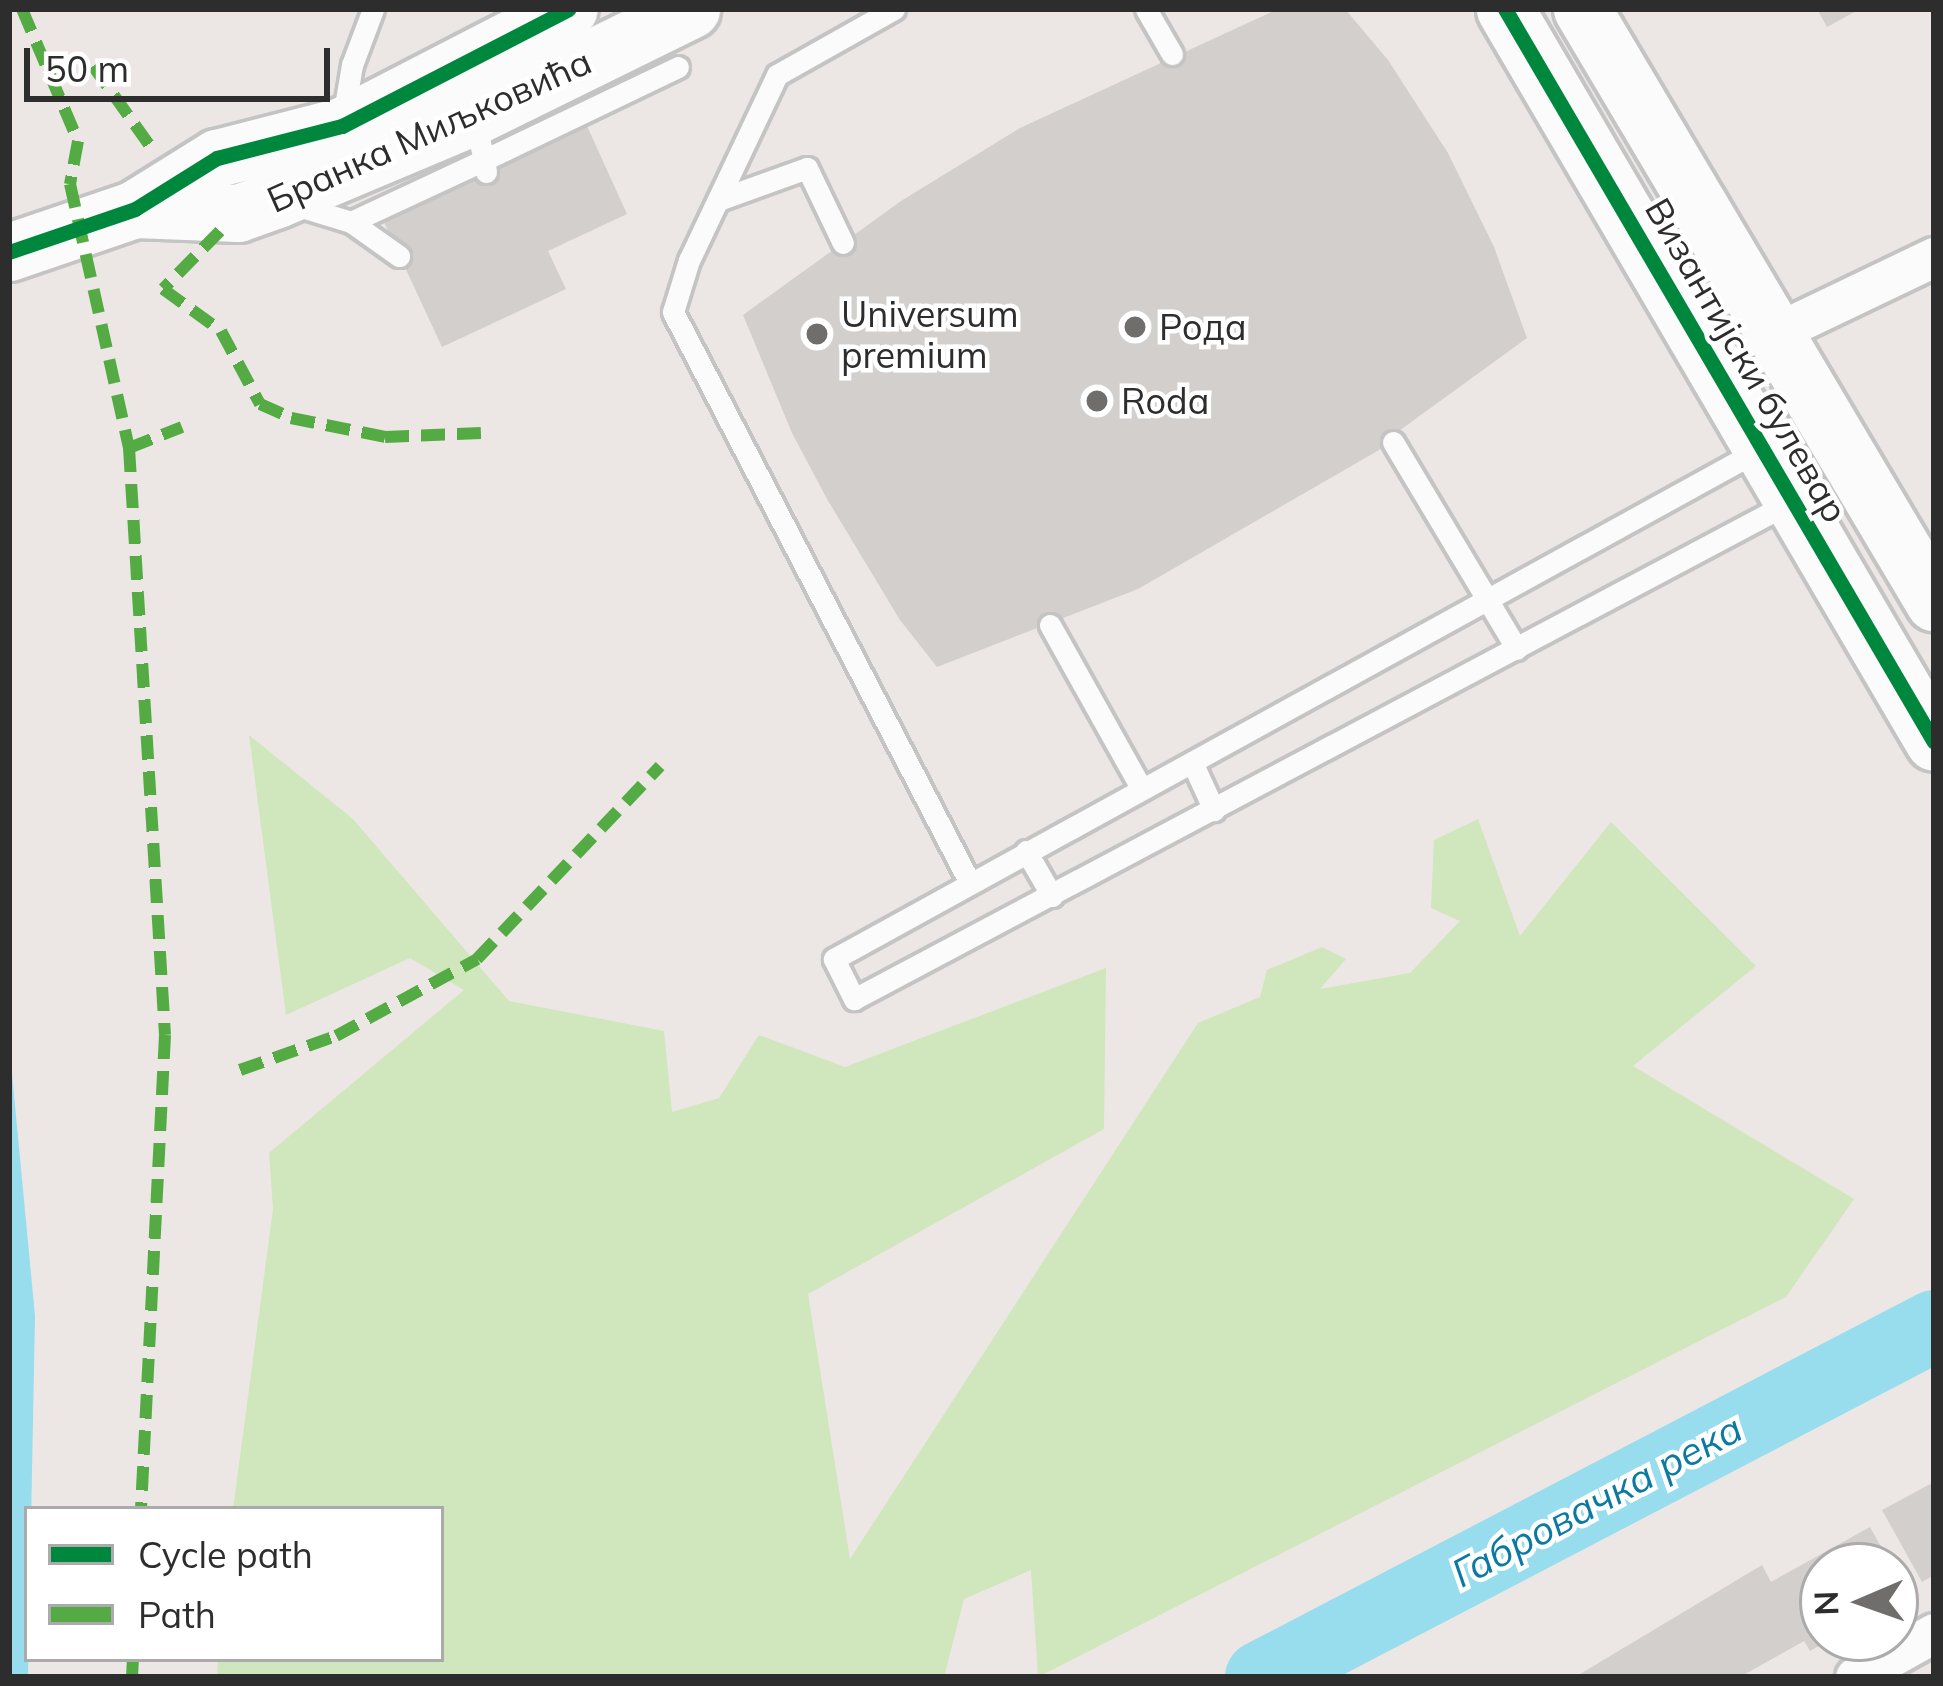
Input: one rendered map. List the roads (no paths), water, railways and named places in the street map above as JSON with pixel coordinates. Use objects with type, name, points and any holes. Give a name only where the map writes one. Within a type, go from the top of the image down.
[{"type":"street","name":"Бранка Миљковића","points":[[135,209],[217,158],[342,126],[569,9]]},
{"type":"street","name":"Бранка Миљковића","points":[[135,209],[238,213],[481,149],[691,9]]},
{"type":"street","name":"Византијски булевар","points":[[1505,9],[1766,446],[1934,742]]},
{"type":"street","name":"Византијски булевар","points":[[1582,9],[1934,602]]},
{"type":"street","points":[[9,252],[135,209]]},
{"type":"street","points":[[1773,334],[1934,257]]},
{"type":"street","points":[[1855,1677],[1934,1634]]},
{"type":"lane","points":[[342,126],[352,65],[374,9]]},
{"type":"lane","points":[[893,9],[777,75],[689,260],[673,312],[970,883]]},
{"type":"lane","points":[[1146,9],[1172,54]]},
{"type":"lane","points":[[351,222],[481,149],[678,67]]},
{"type":"lane","points":[[721,199],[807,168],[843,243]]},
{"type":"lane","points":[[278,200],[351,222],[399,256]]},
{"type":"lane","points":[[1394,442],[1517,649]]},
{"type":"lane","points":[[1766,446],[834,959],[854,999],[1794,500]]},
{"type":"lane","points":[[1050,625],[1141,788]]},
{"type":"lane","points":[[1192,762],[1214,810]]},
{"type":"lane","points":[[1026,851],[1052,896]]},
{"type":"water","points":[[9,1042],[35,1316],[31,1506],[24,1506],[24,1662],[28,1662],[28,1677],[9,1677]]},
{"type":"waterway","name":"Габровачка река","points":[[1261,1677],[1934,1326]]},
{"type":"place","name":"Рода","points":[[1135,327]]},
{"type":"place","name":"Universum premium","points":[[817,334]]},
{"type":"place","name":"Roda","points":[[1097,401]]}]
